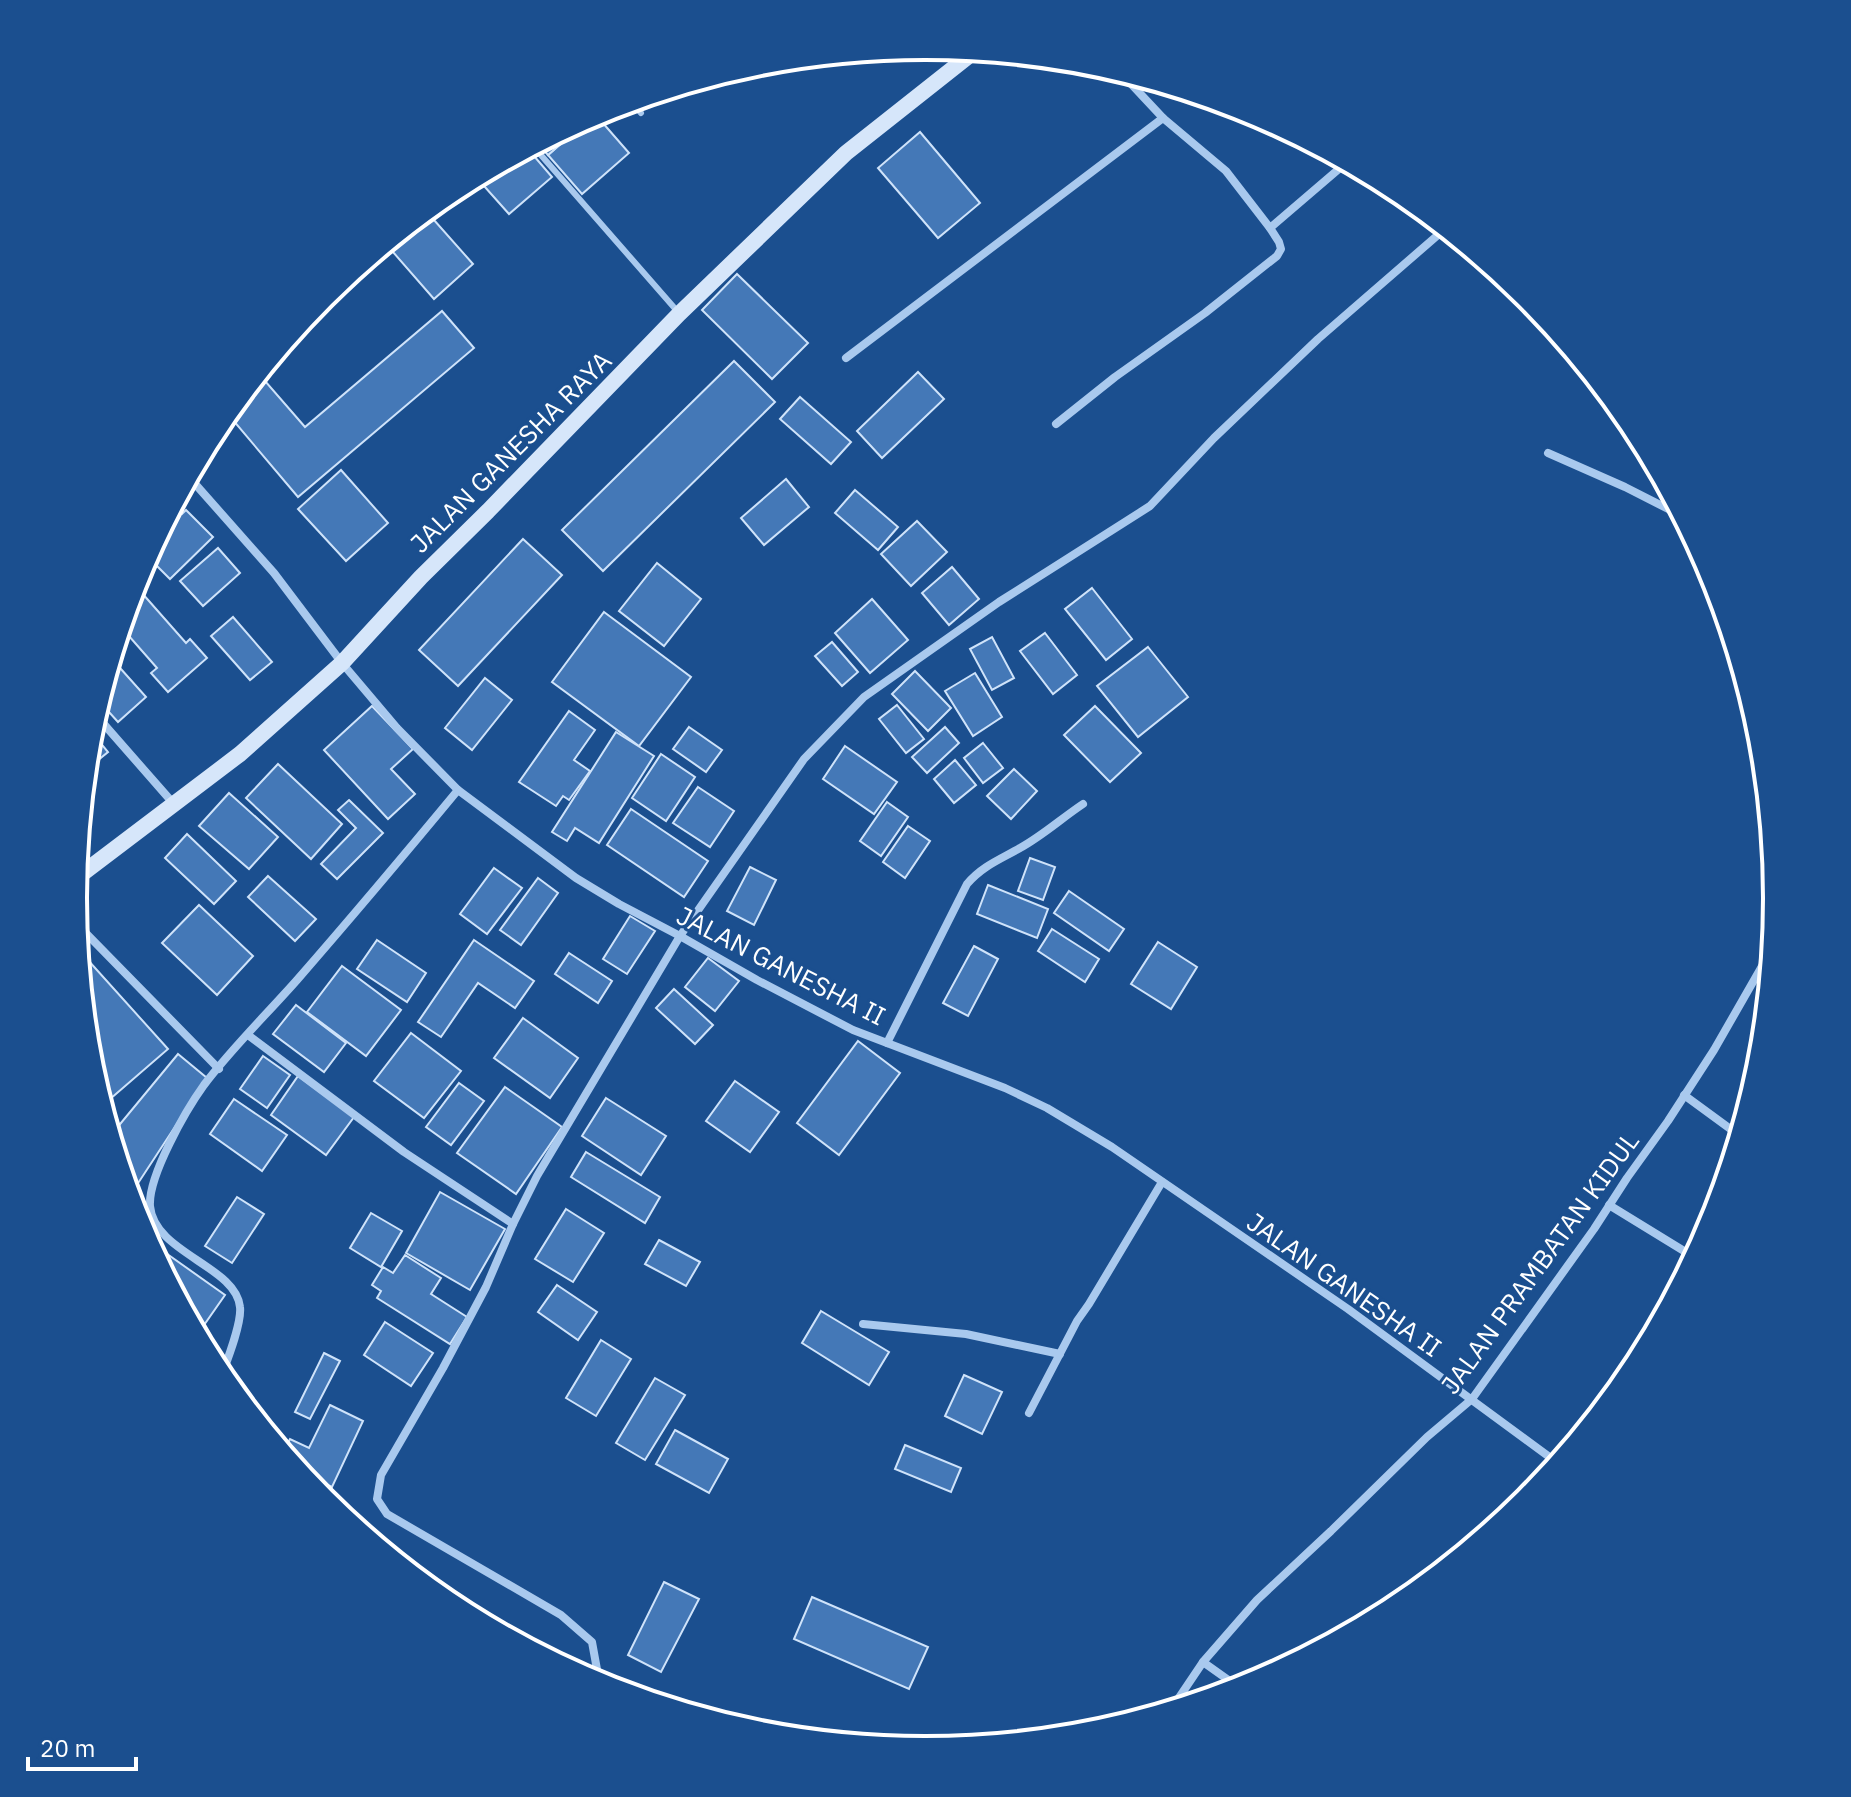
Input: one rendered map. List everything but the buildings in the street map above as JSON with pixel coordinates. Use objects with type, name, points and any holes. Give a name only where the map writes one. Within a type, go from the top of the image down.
[{"type":"street","name":"JALAN GANESHA RAYA","points":[[88,869],[240,754],[342,663],[421,577],[679,314],[846,153],[962,61]]},
{"type":"street","points":[[1056,424],[1115,377],[1205,313],[1277,256],[1281,249],[1270,228],[1226,171],[1163,118],[1134,87]]},
{"type":"street","points":[[846,358],[1163,118]]},
{"type":"street","points":[[1270,228],[1339,169]]},
{"type":"street","points":[[597,1669],[592,1642],[561,1615],[387,1514],[377,1499],[381,1475],[486,1287],[537,1176],[680,936],[804,759],[864,697],[999,602],[1150,506],[1214,438],[1284,372],[1438,235]]},
{"type":"street","points":[[1548,453],[1668,509]]},
{"type":"street","name":"JALAN GANESHA II","points":[[196,485],[274,573],[342,663],[397,728],[458,790],[576,878],[853,1030],[1005,1088],[1047,1108],[1112,1147],[1348,1309],[1550,1457]]},
{"type":"street","points":[[105,726],[173,803]]},
{"type":"street","points":[[226,1361],[240,1306],[232,1289],[218,1274],[184,1253],[153,1221],[151,1193],[160,1165],[204,1085],[458,790]]},
{"type":"street","points":[[887,1043],[959,897],[974,875],[1020,848],[1083,804]]},
{"type":"street","points":[[88,936],[219,1069]]},
{"type":"street","name":"JALAN PRAMBATAN KIDUL","points":[[1179,1698],[1203,1662],[1257,1600],[1342,1522],[1427,1437],[1472,1399],[1684,1095],[1761,969]]},
{"type":"street","points":[[248,1035],[404,1152],[513,1224]]},
{"type":"street","points":[[1684,1095],[1731,1129]]},
{"type":"street","points":[[1029,1413],[1077,1321],[1162,1182]]},
{"type":"street","points":[[1609,1205],[1685,1252]]},
{"type":"street","points":[[863,1324],[966,1334],[1060,1354]]},
{"type":"street","points":[[1203,1662],[1228,1680]]},
{"type":"lane","points":[[540,154],[679,314]]}]
